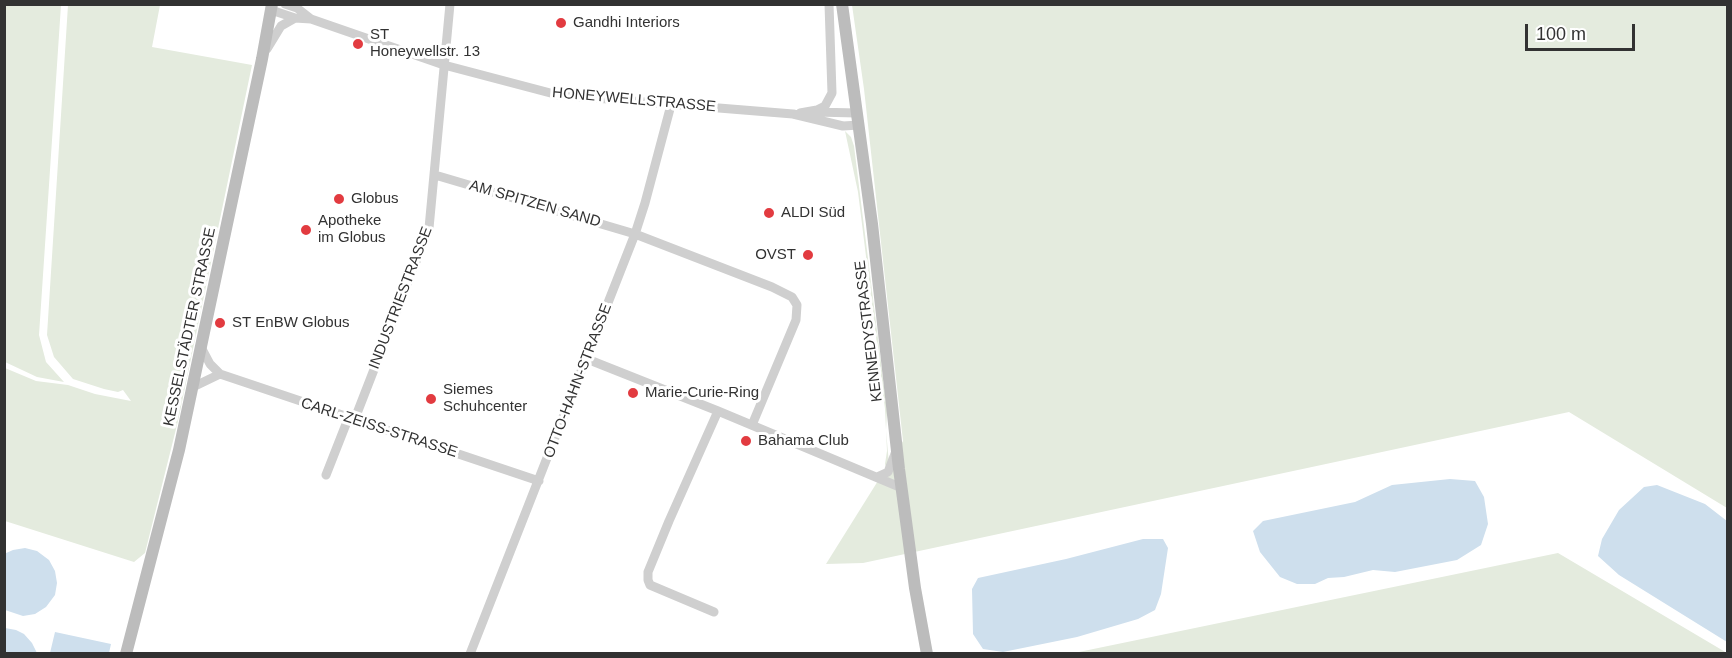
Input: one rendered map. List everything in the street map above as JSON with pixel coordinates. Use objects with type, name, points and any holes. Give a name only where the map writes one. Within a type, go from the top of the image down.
[{"type":"main road","name":"KENNEDYSTRASSE","points":[[842,4],[915,588],[927,654]]},
{"type":"main road","name":"KESSELSTÄDTER STRASSE","points":[[126,654],[177,459],[271,7]]},
{"type":"street","name":"HONEYWELLSTRASSE","points":[[285,4],[311,19],[444,65],[558,95],[793,114],[843,126],[858,119]]},
{"type":"street","name":"INDUSTRIESTRASSE","points":[[326,475],[428,233],[450,4]]},
{"type":"street","points":[[793,114],[809,112],[825,106],[831,93],[829,4]]},
{"type":"street","name":"HONEYWELLSTRASSE","points":[[271,7],[296,10]]},
{"type":"street","points":[[262,59],[272,38],[296,10]]},
{"type":"street","name":"OTTO-HAHN-STRASSE","points":[[470,654],[635,234],[671,105]]},
{"type":"street","points":[[809,112],[858,119]]},
{"type":"street","name":"AM SPITZEN SAND","points":[[435,175],[635,234]]},
{"type":"street","points":[[635,234],[787,293],[795,301],[798,310],[796,320],[752,425]]},
{"type":"street","points":[[193,387],[220,374],[210,364],[201,347]]},
{"type":"street","points":[[587,358],[902,488]]},
{"type":"street","name":"CARL-ZEISS-STRASSE","points":[[220,374],[351,420],[539,481]]},
{"type":"street","points":[[714,612],[650,585],[648,572],[718,411]]},
{"type":"street","points":[[877,477],[888,472],[897,448]]},
{"type":"shaded area","points":[[4,5],[61,5],[39,335],[46,362],[64,382],[37,377],[5,362]]},
{"type":"shaded area","points":[[68,5],[160,5],[152,47],[252,65],[178,421],[145,553],[134,562],[5,521],[5,368],[36,381],[68,385],[95,394],[131,401],[123,390],[118,392],[104,389],[73,379],[54,357],[47,335]]},
{"type":"shaded area","points":[[852,5],[1727,5],[1727,508],[1569,412],[863,563],[826,564],[886,468],[886,430],[889,464],[903,441],[864,89]]},
{"type":"shaded area","points":[[845,131],[851,137],[854,146],[887,411],[886,430],[858,192]]},
{"type":"shaded area","points":[[1558,553],[1727,653],[1074,653]]},
{"type":"water","points":[[1450,479],[1475,481],[1484,497],[1488,524],[1481,545],[1457,560],[1395,572],[1373,570],[1344,577],[1328,578],[1315,584],[1297,584],[1280,577],[1260,552],[1253,531],[1263,521],[1355,502],[1392,485]]},
{"type":"water","points":[[1657,485],[1705,504],[1727,521],[1727,642],[1619,575],[1598,556],[1602,539],[1619,510],[1644,487]]},
{"type":"water","points":[[1143,539],[1163,539],[1168,548],[1161,594],[1155,610],[1138,619],[1077,637],[1003,652],[983,649],[973,634],[972,589],[978,578]]},
{"type":"water","points":[[25,548],[37,551],[49,560],[55,571],[57,583],[55,595],[46,607],[35,614],[23,616],[5,610],[4,554]]},
{"type":"water","points":[[5,628],[24,634],[37,653],[5,653]]},
{"type":"water","points":[[55,632],[111,644],[109,653],[50,653]]},
{"type":"place","name":"Gandhi Interiors","points":[[561,23]]},
{"type":"place","name":"ST Honeywellstr. 13","points":[[358,44]]},
{"type":"place","name":"Globus","points":[[339,199]]},
{"type":"place","name":"ALDI Süd","points":[[769,213]]},
{"type":"place","name":"Apotheke im Globus","points":[[306,230]]},
{"type":"place","name":"OVST","points":[[808,255]]},
{"type":"place","name":"ST EnBW Globus","points":[[220,323]]},
{"type":"place","name":"Marie-Curie-Ring","points":[[633,393]]},
{"type":"place","name":"Siemes Schuhcenter","points":[[431,399]]},
{"type":"place","name":"Bahama Club","points":[[746,441]]}]
